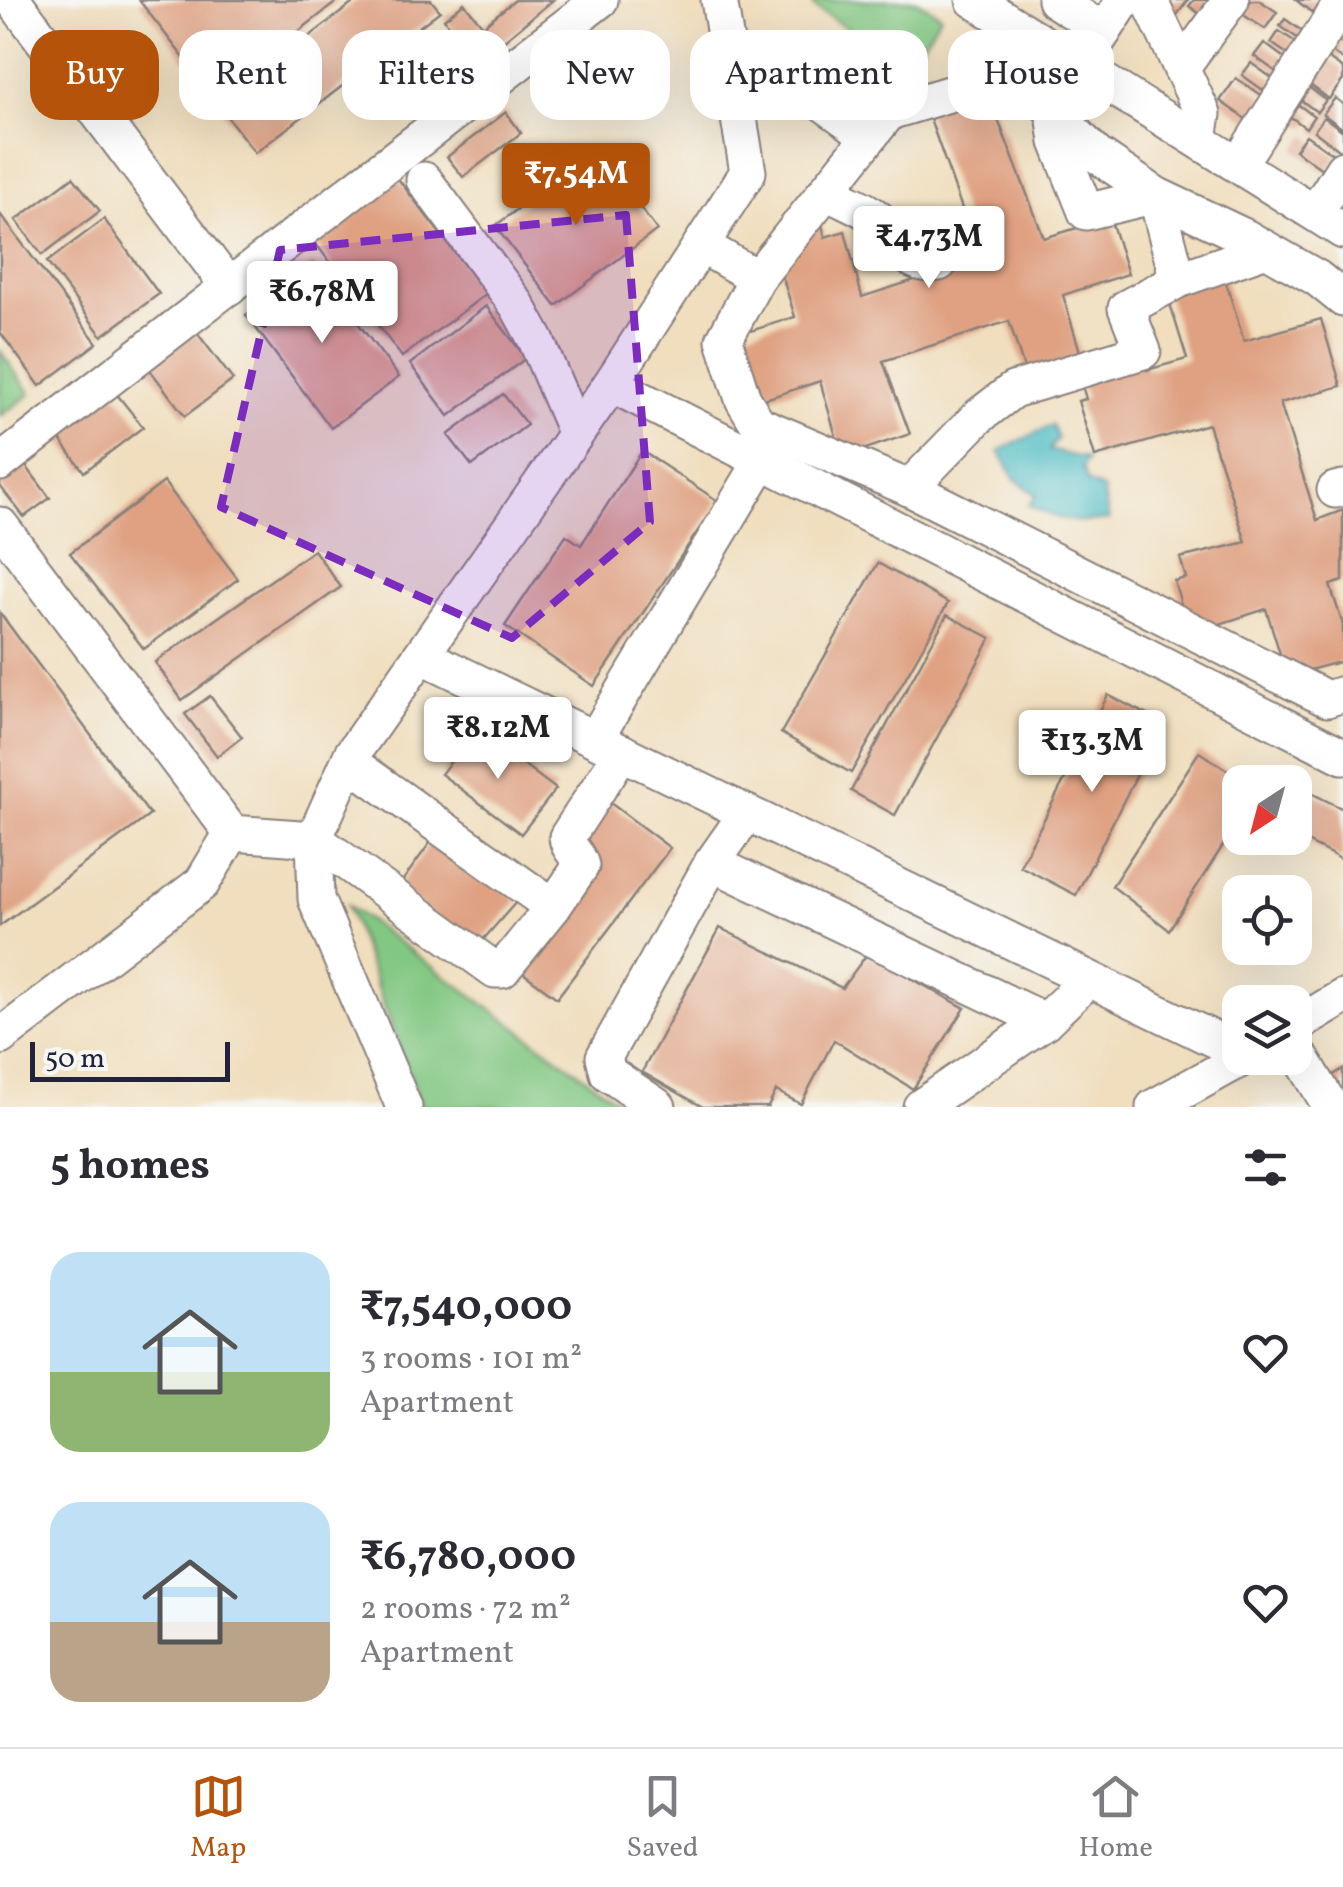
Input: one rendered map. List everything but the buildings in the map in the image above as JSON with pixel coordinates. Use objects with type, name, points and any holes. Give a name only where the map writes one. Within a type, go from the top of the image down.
[{"type":"street","points":[[12,0],[228,287]]},
{"type":"street","points":[[0,463],[600,0]]},
{"type":"street","points":[[404,1107],[316,899],[314,839],[349,762],[611,384],[748,172],[719,0]]},
{"type":"street","points":[[974,0],[1023,30]]},
{"type":"street","points":[[1055,0],[1102,30]]},
{"type":"street","points":[[1105,30],[1124,0]]},
{"type":"street","points":[[1153,0],[1152,6],[1181,68],[1201,127],[1343,231]]},
{"type":"street","points":[[1181,68],[1231,0]]},
{"type":"street","points":[[1249,148],[1343,1]]},
{"type":"street","points":[[1114,83],[1249,148],[1333,206],[1343,169]]},
{"type":"street","points":[[948,94],[889,112],[757,278],[724,340],[743,399],[758,424],[910,488],[1326,699],[1343,694]]},
{"type":"street","points":[[847,120],[870,136]]},
{"type":"street","points":[[1055,120],[1058,142],[1086,212],[1156,195]]},
{"type":"street","points":[[1062,120],[1097,155],[1156,195],[1266,249],[1317,278],[1343,300]]},
{"type":"street","points":[[424,180],[518,305],[576,434]]},
{"type":"street","points":[[827,190],[872,214],[906,255],[925,266],[939,263]]},
{"type":"street","points":[[1156,195],[1178,280]]},
{"type":"street","points":[[701,245],[757,278]]},
{"type":"street","points":[[910,488],[978,417],[1012,390],[1144,351],[1126,308],[1178,280],[1266,249]]},
{"type":"street","points":[[611,384],[1343,756]]},
{"type":"street","points":[[0,525],[232,833],[314,839],[495,970],[502,970],[581,866],[568,846],[567,837],[608,746],[762,461]]},
{"type":"street","points":[[423,656],[1222,1045]]},
{"type":"street","points":[[349,762],[552,907]]},
{"type":"street","points":[[658,1107],[608,1074],[604,1057],[712,863],[747,813]]},
{"type":"street","points":[[0,1037],[202,883],[232,833]]},
{"type":"street","points":[[712,863],[1045,1020]]},
{"type":"street","points":[[921,1107],[1045,1020],[1089,979]]},
{"type":"street","points":[[1312,1016],[1343,997]]},
{"type":"street","points":[[1154,1107],[1222,1067]]},
{"type":"street","points":[[1312,1075],[1331,1107]]},
{"type":"highlighted area","points":[[626,215],[650,522],[512,638],[221,507],[280,250]]},
{"type":"green space","points":[[816,0],[916,0],[941,15],[928,35],[928,30],[850,30],[813,6]]},
{"type":"green space","points":[[0,351],[31,394],[0,416]]},
{"type":"green space","points":[[347,905],[626,1107],[421,1107]]},
{"type":"water","points":[[1052,425],[1058,438],[1049,450],[1087,459],[1082,468],[1088,483],[1103,489],[1109,520],[1068,520],[1029,505],[1036,495],[1015,479],[999,451]]}]
